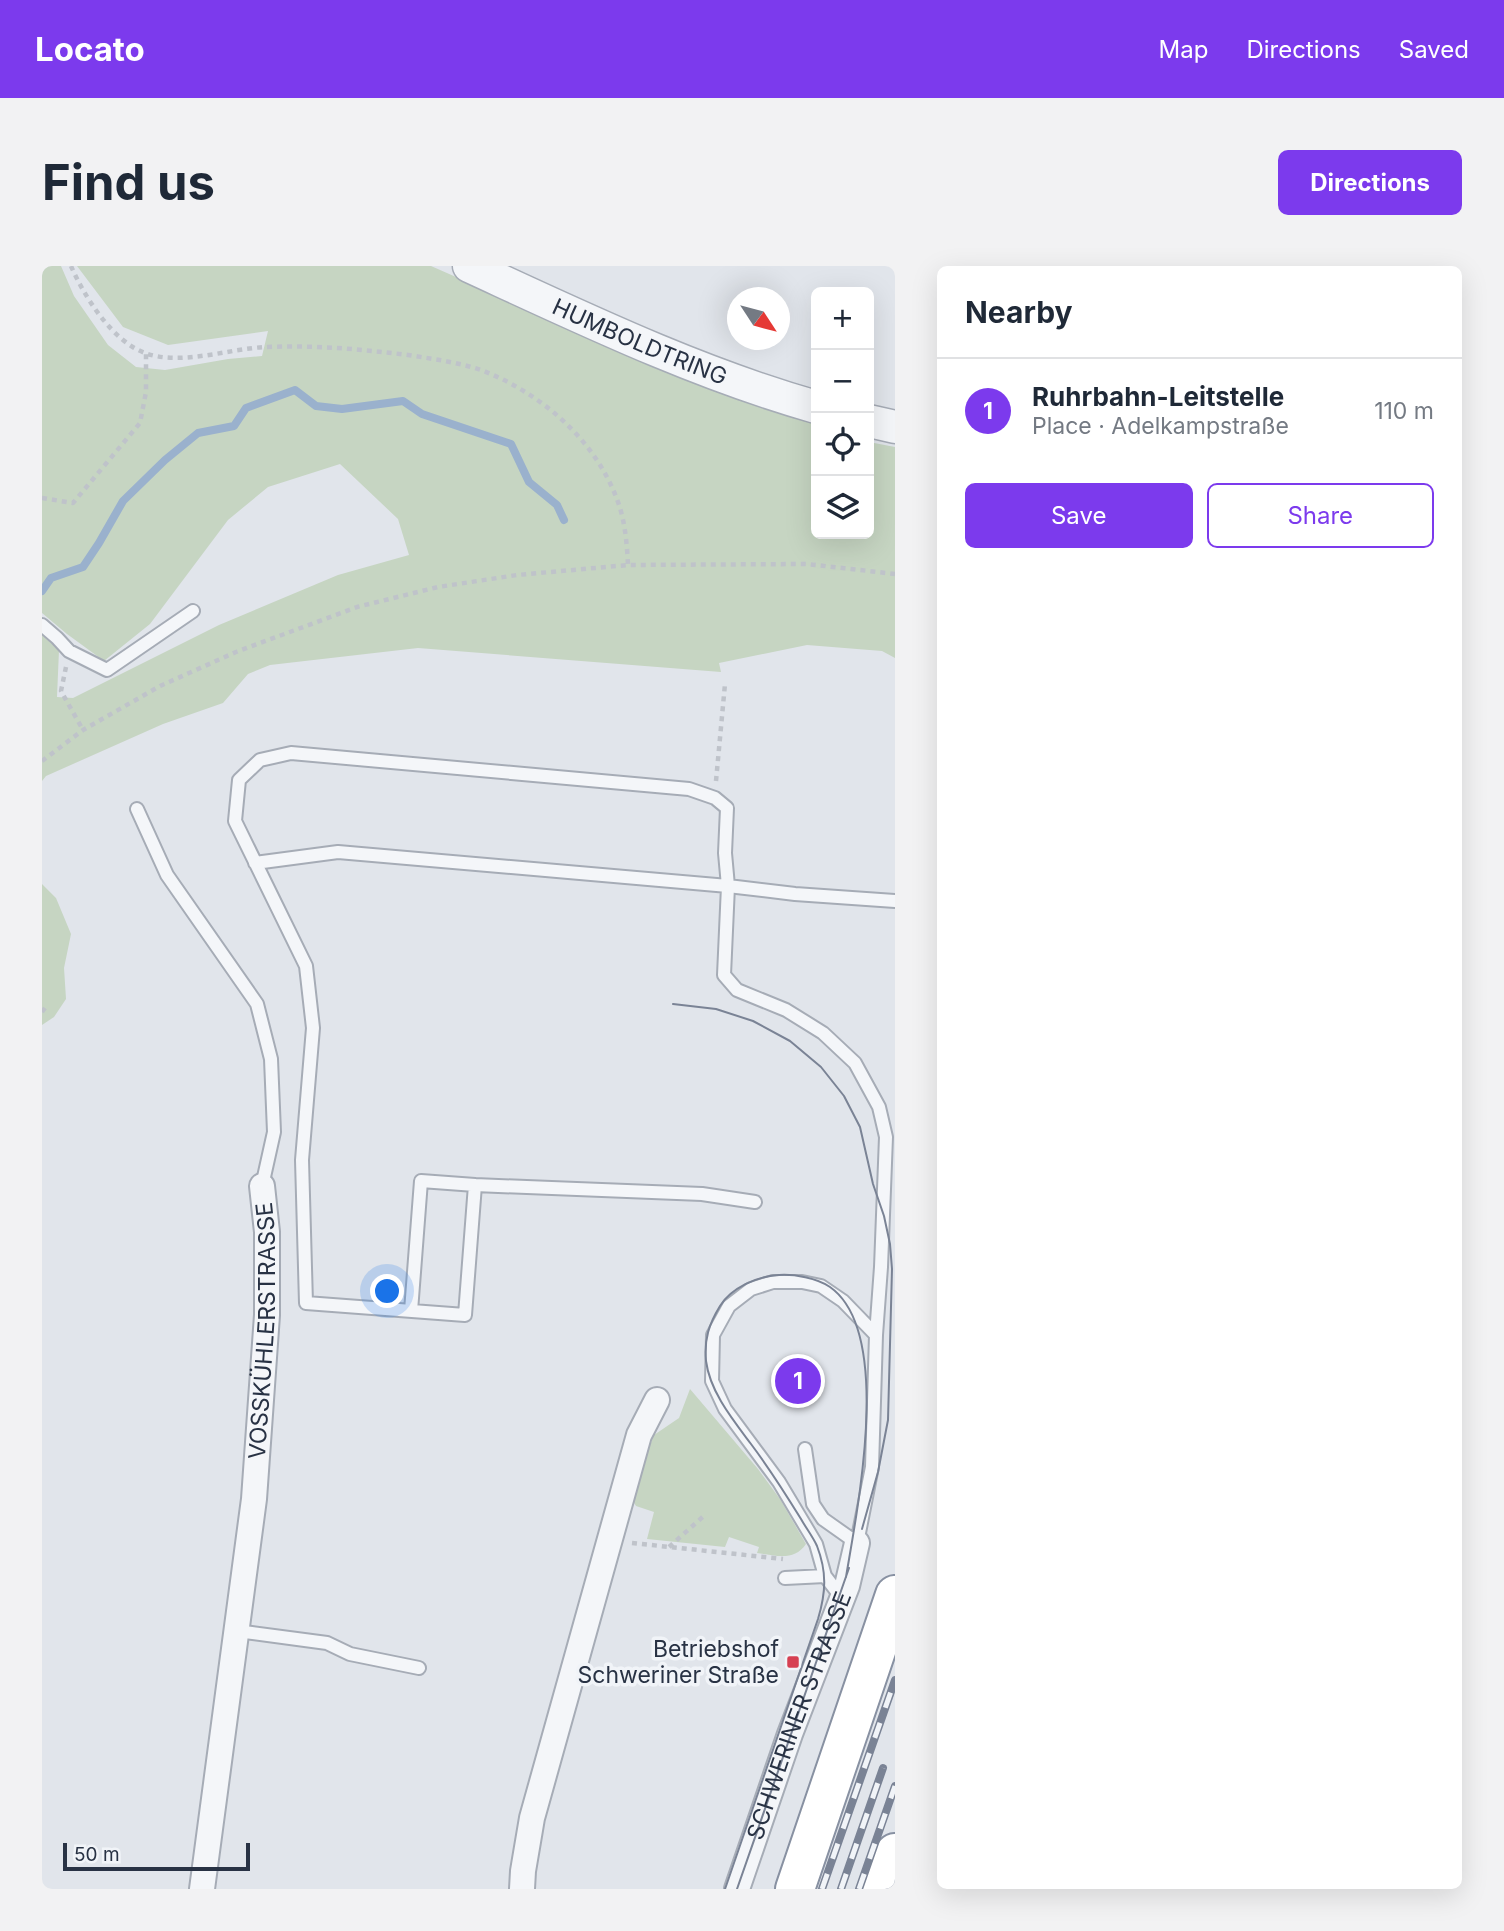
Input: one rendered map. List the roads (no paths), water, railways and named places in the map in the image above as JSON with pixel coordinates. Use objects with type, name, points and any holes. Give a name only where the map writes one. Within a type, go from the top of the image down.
[{"type":"highway","points":[[795,1889],[895,1595]]},
{"type":"highway","points":[[882,1889],[895,1853]]},
{"type":"street","name":"HUMBOLDTRING","points":[[468,266],[712,373],[811,405]]},
{"type":"street","points":[[874,422],[895,427]]},
{"type":"street","name":"VOSSKÜHLERSTRASSE","points":[[202,1889],[254,1499],[267,1315],[267,1232],[262,1186]]},
{"type":"street","points":[[522,1889],[532,1818],[639,1434],[657,1400]]},
{"type":"street","name":"SCHWERINER STRASSE","points":[[737,1889],[790,1734],[847,1586],[857,1543]]},
{"type":"lane","points":[[42,625],[69,652],[107,670],[193,611]]},
{"type":"lane","points":[[475,1185],[465,1315],[306,1303],[303,1160],[312,1016],[306,966],[235,821],[239,780],[260,761],[290,753],[689,789],[715,798],[727,808],[725,853],[728,886],[724,975],[737,990],[786,1010],[823,1033],[855,1063],[879,1107],[886,1137],[872,1467],[857,1543],[823,1519],[814,1504],[805,1449]]},
{"type":"lane","name":"VOSSKÜHLERSTRASSE","points":[[137,809],[167,875],[257,1004],[271,1059],[274,1132],[262,1186]]},
{"type":"lane","points":[[255,863],[338,852],[895,901]]},
{"type":"lane","points":[[411,1311],[421,1181],[702,1194],[755,1202]]},
{"type":"lane","points":[[842,1598],[823,1569],[816,1544],[779,1482],[725,1409],[712,1381],[713,1335],[729,1306],[751,1289],[773,1282],[802,1282],[821,1286],[843,1301],[876,1335]]},
{"type":"lane","points":[[785,1578],[823,1569]]},
{"type":"lane","points":[[237,1631],[327,1643],[350,1654],[419,1668]]},
{"type":"waterway","points":[[42,591],[51,578],[83,567],[123,501],[165,460],[198,433],[234,426],[246,408],[295,390],[316,406],[342,409],[403,401],[422,414],[511,444],[529,482],[557,505],[564,520]]},
{"type":"tram line","points":[[673,1004],[716,1009],[753,1021],[790,1041],[821,1067],[844,1096],[860,1127],[873,1184],[884,1216],[892,1269],[888,1420],[878,1472],[862,1529]]},
{"type":"tram line","points":[[725,1889],[818,1619],[824,1591],[824,1573],[815,1543],[771,1471],[723,1405],[708,1372],[708,1332],[720,1306],[745,1284],[762,1278],[798,1276],[830,1287],[850,1310],[861,1342],[866,1381],[866,1424],[863,1468],[846,1577]]},
{"type":"tram line","points":[[737,1889],[849,1568]]},
{"type":"railway","points":[[822,1889],[895,1680]]},
{"type":"railway","points":[[841,1889],[883,1768]]},
{"type":"railway","points":[[859,1889],[895,1786]]},
{"type":"place","name":"Ruhrbahn-Leitstelle","points":[[798,1381]]},
{"type":"place","name":"Betriebshof Schweriner Straße","points":[[793,1662]]}]
